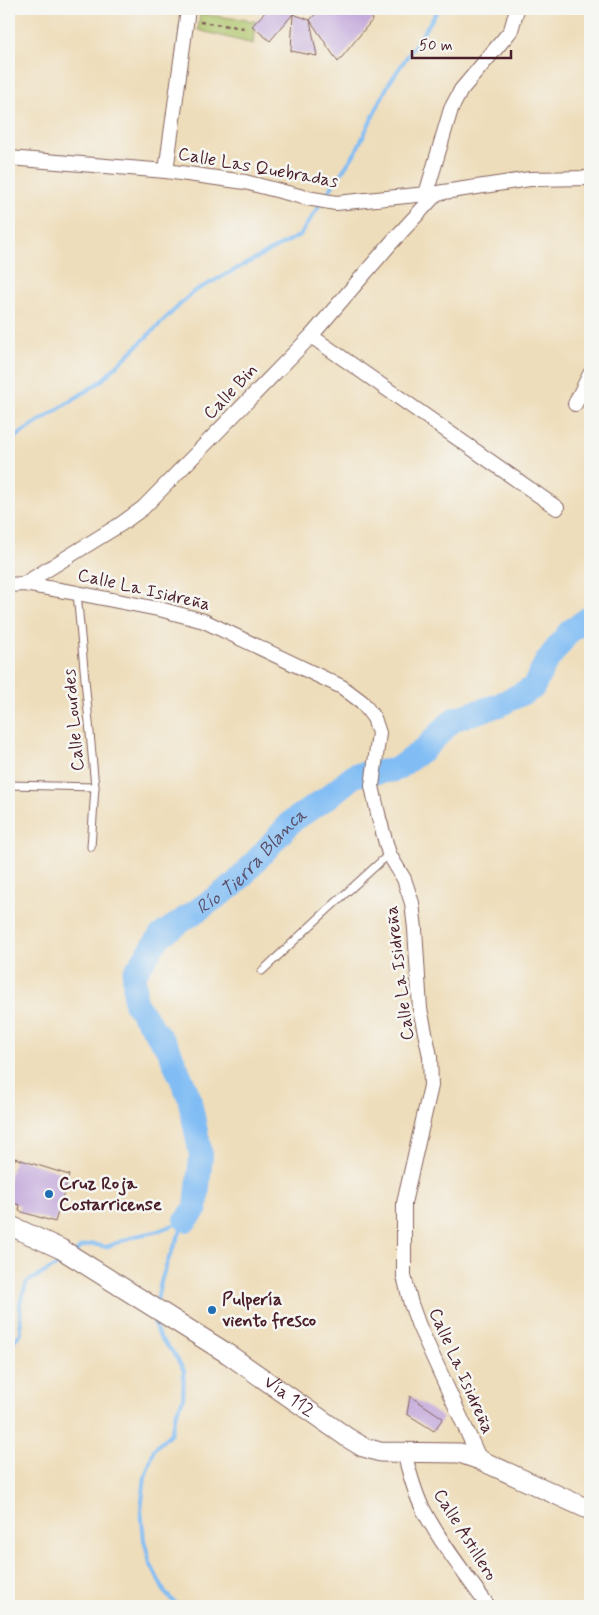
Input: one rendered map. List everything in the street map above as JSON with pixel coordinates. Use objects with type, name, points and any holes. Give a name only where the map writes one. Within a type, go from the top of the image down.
[{"type":"main road","name":"Vía 112","points":[[9,1225],[61,1248],[228,1354],[363,1447],[380,1452],[460,1453],[480,1460],[590,1510]]},
{"type":"street","points":[[166,171],[188,9]]},
{"type":"street","points":[[431,193],[451,108],[457,96],[508,34],[513,25],[517,9]]},
{"type":"street","name":"Calle Las Quebradas","points":[[9,158],[166,171],[244,182],[307,198],[336,202],[431,193],[530,179],[590,178]]},
{"type":"street","name":"Calle Bin","points":[[24,584],[122,524],[143,508],[311,336],[431,193]]},
{"type":"street","points":[[311,336],[557,508]]},
{"type":"street","points":[[575,404],[590,374]]},
{"type":"street","name":"Calle La Isidreña","points":[[9,585],[24,584],[77,593],[163,610],[204,621],[342,687],[362,702],[374,718],[379,733],[372,786],[390,854],[404,879],[412,903],[420,1009],[430,1056],[431,1086],[404,1203],[404,1276],[419,1326],[480,1460]]},
{"type":"street","name":"Calle Astillero","points":[[404,1453],[423,1510],[445,1546],[488,1606]]},
{"type":"lane","name":"Calle Lourdes","points":[[9,785],[95,787],[77,593]]},
{"type":"lane","points":[[91,847],[95,787]]},
{"type":"lane","points":[[262,971],[322,914],[390,854]]},
{"type":"path","points":[[200,22],[244,28]]},
{"type":"path","points":[[211,23],[211,28]]},
{"type":"green space","points":[[200,14],[255,21],[253,44],[198,30]]},
{"type":"building","points":[[268,9],[287,9],[293,14],[270,41],[252,26]]},
{"type":"building","points":[[320,9],[374,9],[370,16],[373,19],[338,62],[310,20]]},
{"type":"building","points":[[293,14],[310,20],[317,56],[291,51]]},
{"type":"building","points":[[15,1158],[69,1175],[55,1222],[19,1211],[20,1205],[9,1202],[9,1178]]},
{"type":"building","points":[[410,1396],[443,1418],[434,1431],[407,1414]]},
{"type":"waterway","points":[[325,197],[355,153],[388,85],[439,9]]},
{"type":"waterway","points":[[9,441],[100,382],[193,292],[300,235],[321,203]]},
{"type":"waterway","name":"Río Tierra Blanca","points":[[186,1220],[196,1208],[201,1155],[189,1097],[169,1050],[135,1003],[134,974],[160,936],[234,885],[292,821],[327,798],[355,775],[395,770],[423,750],[454,719],[499,705],[533,688],[546,662],[569,632],[590,617]]},
{"type":"waterway","points":[[76,1252],[81,1247],[93,1244],[106,1247],[186,1220]]},
{"type":"waterway","points":[[157,1302],[164,1271],[186,1220]]},
{"type":"waterway","points":[[9,1346],[21,1333],[20,1303],[27,1282],[67,1260]]},
{"type":"waterway","points":[[156,1314],[154,1324],[161,1339],[175,1355],[184,1371],[183,1399],[175,1415],[171,1433],[154,1449],[145,1477],[141,1509],[144,1540],[150,1563],[165,1593],[178,1606]]},
{"type":"place","name":"Cruz Roja Costarricense","points":[[49,1194]]},
{"type":"place","name":"Pulpería viento fresco","points":[[212,1310]]}]
